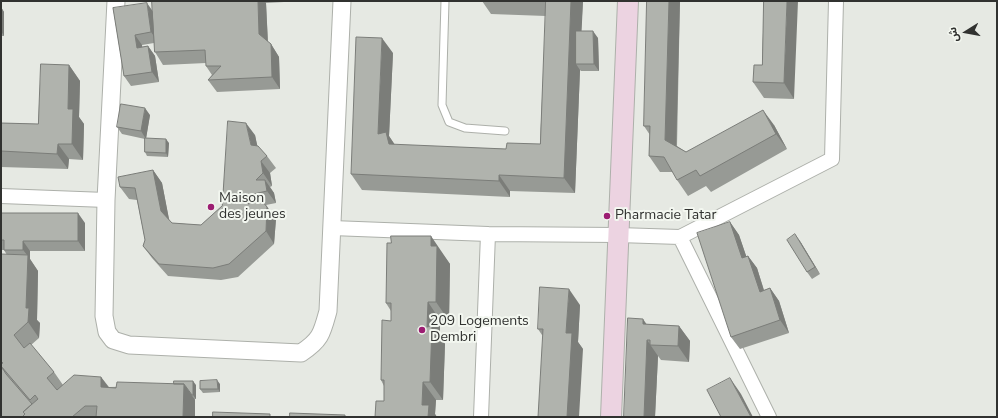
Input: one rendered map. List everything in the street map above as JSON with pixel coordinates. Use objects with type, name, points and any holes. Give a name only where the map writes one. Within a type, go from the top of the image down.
[{"type":"main road","points":[[611,417],[628,1]]},
{"type":"street","points":[[116,1],[106,200],[104,316],[107,332],[113,340],[129,345],[301,353],[313,345],[322,333],[328,311],[342,1]]},
{"type":"street","points":[[332,228],[488,234],[680,237],[832,159],[836,1]]},
{"type":"street","points":[[1,196],[106,200]]},
{"type":"street","points":[[481,417],[488,234]]},
{"type":"street","points":[[680,237],[769,417]]},
{"type":"lane","points":[[445,1],[442,105],[449,122],[465,128],[505,131]]},
{"type":"building","points":[[152,1],[258,1],[259,34],[271,44],[272,77],[208,80],[221,66],[206,66],[205,50],[155,52]]},
{"type":"building","points":[[546,1],[571,1],[564,178],[499,175],[499,181],[351,174],[356,37],[382,38],[378,134],[386,132],[389,144],[506,149],[507,143],[540,144]]},
{"type":"building","points":[[647,1],[669,1],[665,140],[686,152],[763,110],[776,134],[700,176],[696,170],[677,180],[664,157],[649,156],[650,126],[644,126]]},
{"type":"building","points":[[764,1],[787,1],[784,83],[753,82],[754,65],[762,65]]},
{"type":"building","points":[[147,3],[151,32],[135,35],[137,48],[148,46],[152,72],[124,76],[113,8]]},
{"type":"building","points":[[576,31],[593,31],[594,64],[576,64]]},
{"type":"building","points":[[41,64],[69,65],[68,109],[73,109],[72,144],[58,144],[57,154],[1,151],[1,123],[38,124]]},
{"type":"building","points":[[121,104],[145,108],[141,131],[117,127]]},
{"type":"building","points":[[228,121],[246,123],[251,145],[258,146],[267,156],[261,161],[263,173],[256,180],[265,180],[267,191],[249,195],[248,204],[262,201],[267,207],[266,231],[229,264],[213,268],[159,264],[143,246],[145,240],[135,188],[120,187],[118,177],[153,170],[161,211],[172,223],[201,225],[222,206]]},
{"type":"building","points":[[145,138],[166,139],[166,153],[145,152]]},
{"type":"building","points":[[1,213],[78,213],[78,241],[23,241],[23,250],[4,250],[4,240],[1,240]]},
{"type":"building","points":[[730,222],[742,258],[748,256],[760,292],[770,288],[780,320],[731,337],[697,233]]},
{"type":"building","points":[[795,234],[815,267],[807,272],[787,240]]},
{"type":"building","name":"209 Logements Dembri","points":[[391,236],[431,236],[431,246],[437,246],[436,302],[428,302],[427,327],[432,326],[430,382],[423,382],[422,405],[429,405],[428,417],[375,417],[376,401],[384,401],[384,380],[381,380],[382,320],[391,321],[391,303],[386,303],[387,243],[391,243]]},
{"type":"building","points":[[1,254],[28,255],[26,308],[29,308],[28,322],[14,335],[24,348],[30,343],[54,372],[47,378],[57,390],[74,375],[101,377],[101,387],[116,388],[117,382],[184,384],[183,417],[96,417],[97,406],[85,406],[72,417],[22,417],[25,414],[23,412],[38,399],[35,395],[30,400],[1,366],[3,363],[1,361]]},
{"type":"building","points":[[540,287],[569,289],[566,333],[572,333],[567,417],[538,417],[543,329],[538,329]]},
{"type":"building","points":[[628,318],[643,319],[643,324],[679,326],[678,346],[650,345],[650,340],[647,340],[644,417],[624,417]]},
{"type":"building","points":[[3,369],[32,404],[23,412],[25,414],[22,417],[1,417],[1,370]]},
{"type":"building","points":[[730,378],[751,417],[721,417],[707,390]]},
{"type":"building","points":[[217,380],[218,389],[200,389],[200,381]]},
{"type":"building","points":[[174,381],[193,381],[193,395],[184,384],[174,384]]},
{"type":"building","points":[[213,412],[270,414],[270,417],[213,417]]},
{"type":"building","points":[[290,413],[345,415],[345,417],[290,417]]},
{"type":"place","name":"Maison des jeunes","points":[[211,207]]},
{"type":"place","name":"Pharmacie Tatar","points":[[607,216]]},
{"type":"place","name":"209 Logements Dembri","points":[[422,330]]}]
